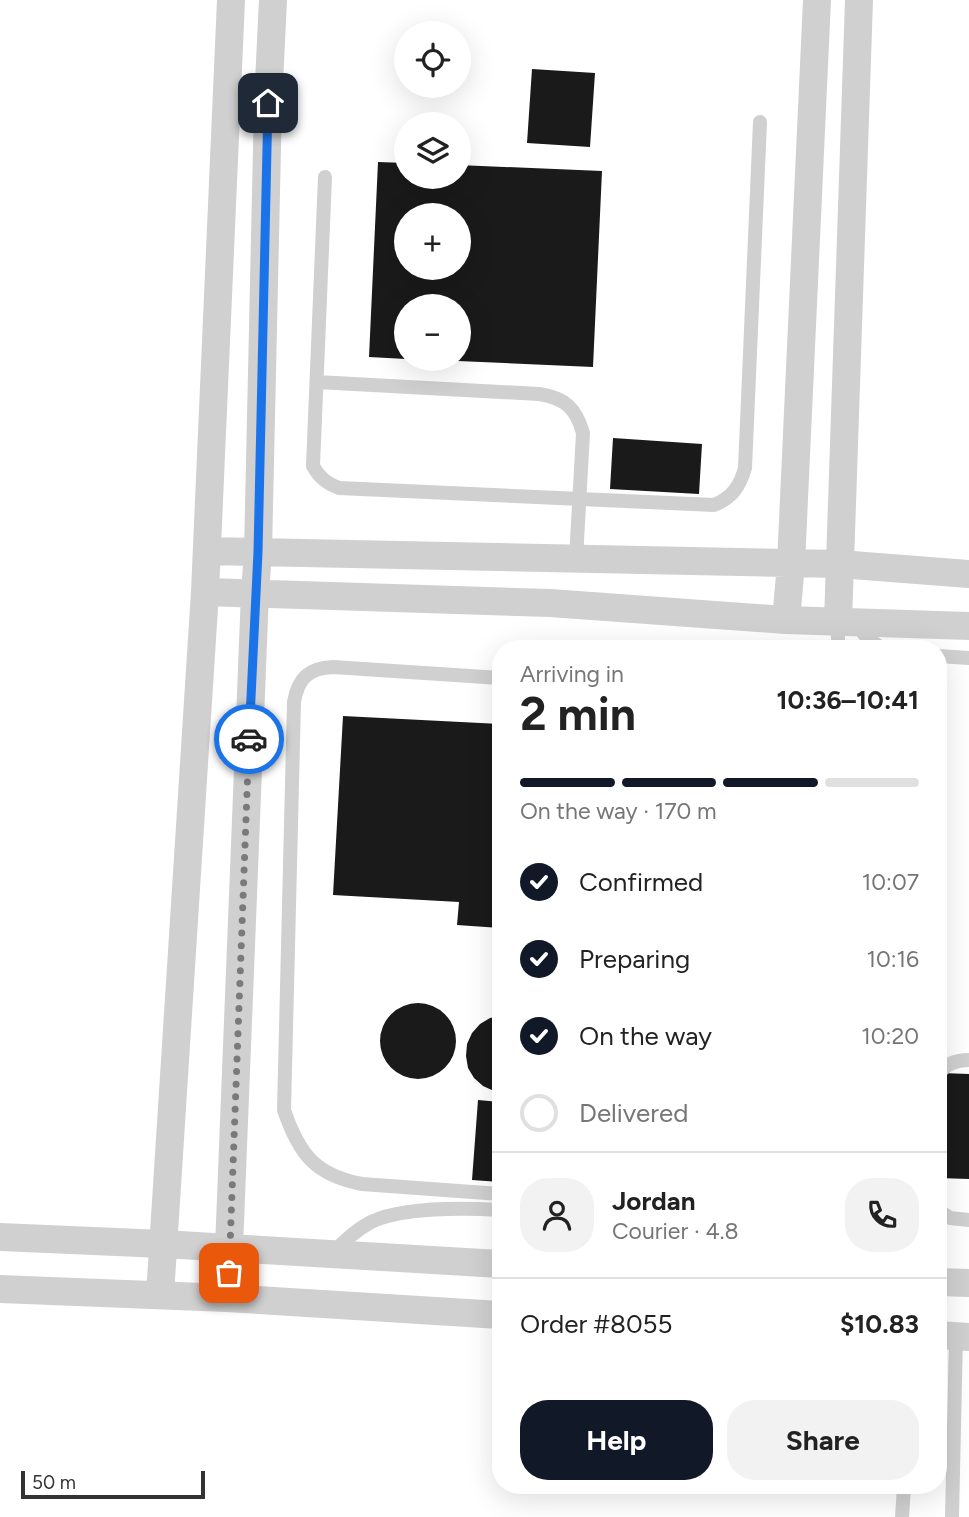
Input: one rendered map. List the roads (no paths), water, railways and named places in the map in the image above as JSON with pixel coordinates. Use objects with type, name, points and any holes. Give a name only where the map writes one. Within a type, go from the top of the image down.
[{"type":"street","points":[[160,1295],[205,593],[231,0]]},
{"type":"street","points":[[227,1298],[258,552],[268,103],[273,0]]},
{"type":"street","points":[[786,620],[791,564],[817,0]]},
{"type":"street","points":[[844,631],[839,564],[859,0]]},
{"type":"street","points":[[227,100],[268,103]]},
{"type":"street","points":[[207,551],[839,564],[969,574]]},
{"type":"street","points":[[205,593],[550,603],[786,620],[844,631],[969,626]]},
{"type":"street","points":[[0,1237],[492,1264]]},
{"type":"street","points":[[947,1282],[969,1283]]},
{"type":"street","points":[[0,1289],[227,1298],[492,1314]]},
{"type":"lane","points":[[325,177],[313,466],[317,474],[339,488],[714,505],[737,490],[746,468],[760,122]]},
{"type":"lane","points":[[317,382],[539,394],[563,401],[580,420],[583,433],[576,559]]},
{"type":"lane","points":[[844,631],[870,640]]},
{"type":"lane","points":[[947,657],[969,658]]},
{"type":"lane","points":[[492,677],[333,667],[310,672],[296,691],[284,1110],[297,1143],[317,1166],[330,1175],[362,1184],[492,1193]]},
{"type":"lane","points":[[947,1065],[969,1060]]},
{"type":"lane","points":[[417,1212],[418,1188]]},
{"type":"lane","points":[[332,1254],[359,1229],[385,1217],[470,1208],[492,1209]]},
{"type":"lane","points":[[947,1216],[969,1220]]},
{"type":"lane","points":[[952,1517],[954,1336]]},
{"type":"lane","points":[[902,1517],[903,1494]]}]
